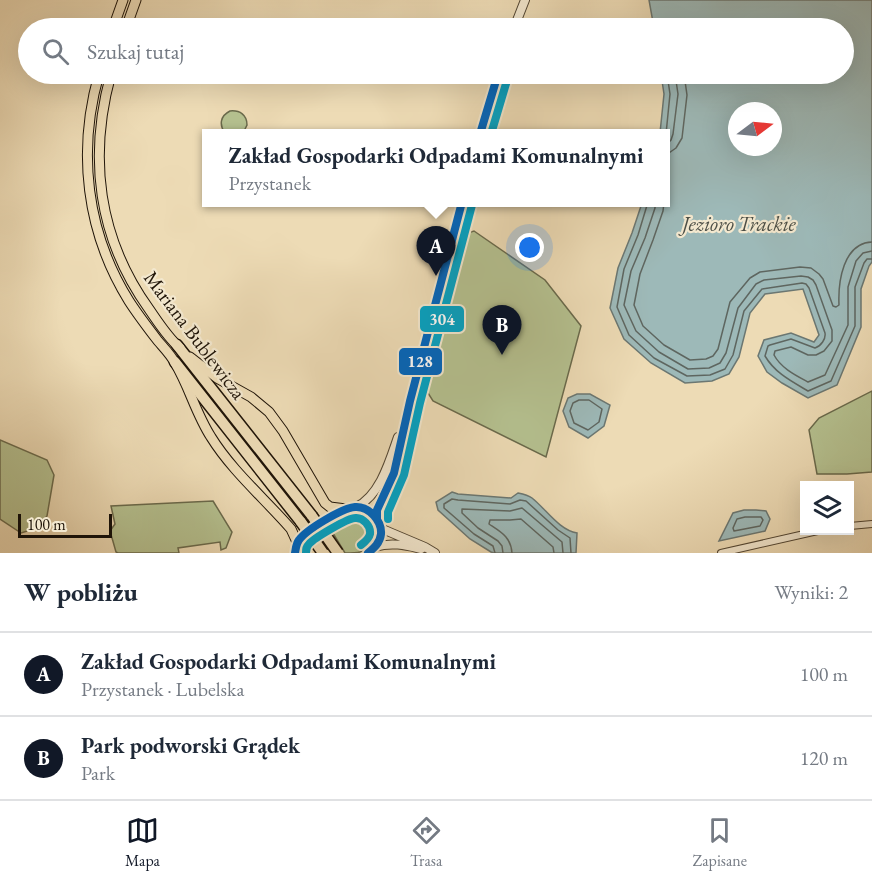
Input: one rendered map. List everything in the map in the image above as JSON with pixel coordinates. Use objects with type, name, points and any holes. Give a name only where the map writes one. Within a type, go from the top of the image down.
[{"type":"highway","name":"Mariana Bublewicza","points":[[177,345],[312,516],[338,553]]},
{"type":"highway","name":"Mariana Bublewicza","points":[[175,362],[323,553]]},
{"type":"main road","points":[[117,18],[123,0]]},
{"type":"main road","points":[[130,18],[136,0]]},
{"type":"main road","name":"Mariana Bublewicza","points":[[96,84],[90,110],[86,153],[88,188],[95,223],[114,274],[130,302],[175,362]]},
{"type":"main road","name":"Mariana Bublewicza","points":[[109,84],[102,116],[99,151],[101,188],[110,230],[128,275],[144,302],[177,345]]},
{"type":"main road","points":[[177,345],[209,373],[252,398],[269,412],[283,431],[325,503],[330,507],[351,508]]},
{"type":"main road","points":[[175,362],[212,439],[291,530],[297,542]]},
{"type":"street","points":[[518,18],[525,0]]},
{"type":"street","points":[[482,129],[495,84]]},
{"type":"street","points":[[375,547],[380,535],[377,510],[394,473],[410,401],[461,207]]},
{"type":"street","points":[[295,553],[299,538],[369,498],[388,467],[410,401]]},
{"type":"street","points":[[351,508],[368,510],[377,519]]},
{"type":"street","points":[[854,526],[872,524]]},
{"type":"street","points":[[380,528],[426,546],[433,553]]},
{"type":"street","points":[[721,553],[804,535]]},
{"type":"street","points":[[368,553],[375,547],[387,543],[433,553]]},
{"type":"green space","points":[[240,112],[247,121],[245,129],[223,129],[222,118],[227,113]]},
{"type":"green space","points":[[474,231],[545,280],[581,326],[546,457],[433,401],[423,385],[458,236]]},
{"type":"green space","points":[[872,391],[872,472],[817,474],[809,430],[819,418]]},
{"type":"green space","points":[[0,440],[47,460],[54,475],[47,516],[37,528],[21,533],[0,519]]},
{"type":"green space","points":[[213,501],[232,532],[226,548],[221,550],[220,542],[178,548],[179,553],[116,552],[110,531],[115,524],[111,506]]},
{"type":"green space","points":[[348,515],[362,519],[370,529],[370,542],[360,552],[345,553],[328,525]]},
{"type":"water","name":"Jezioro Trackie","points":[[649,0],[872,0],[872,262],[861,289],[861,327],[837,385],[808,398],[767,372],[758,356],[764,340],[791,333],[814,342],[819,335],[803,289],[765,294],[750,313],[739,357],[729,374],[712,381],[685,383],[651,363],[624,339],[610,308],[618,268],[641,207],[670,207],[670,129],[660,129],[664,94],[662,84],[854,84],[854,18],[652,18]]},
{"type":"water","points":[[577,394],[590,394],[610,405],[604,426],[588,438],[569,427],[563,411],[568,398]]},
{"type":"water","points":[[452,492],[511,498],[518,493],[529,496],[564,528],[577,533],[576,553],[491,552],[470,539],[438,510],[436,502]]},
{"type":"water","points":[[744,510],[766,511],[770,519],[765,531],[719,541],[733,513]]},
{"type":"transit line","name":"128","points":[[482,129],[495,84]]},
{"type":"transit line","name":"304","points":[[492,129],[506,84]]},
{"type":"transit line","name":"128","points":[[377,519],[377,510],[394,473],[410,401],[461,207]]},
{"type":"transit line","name":"304","points":[[388,519],[388,512],[404,475],[420,403],[471,207]]},
{"type":"transit line","name":"128","points":[[295,553],[298,542],[309,531],[333,515],[355,507],[365,509],[374,515],[381,529],[378,543],[368,553]]},
{"type":"transit line","name":"304","points":[[306,553],[307,546],[317,537],[355,518],[364,521],[370,531],[369,537],[361,545]]},
{"type":"place","name":"Zakład Gospodarki Odpadami Komunalnymi","points":[[436,276]]},
{"type":"place","name":"Park podworski Grądek","points":[[502,355]]}]
